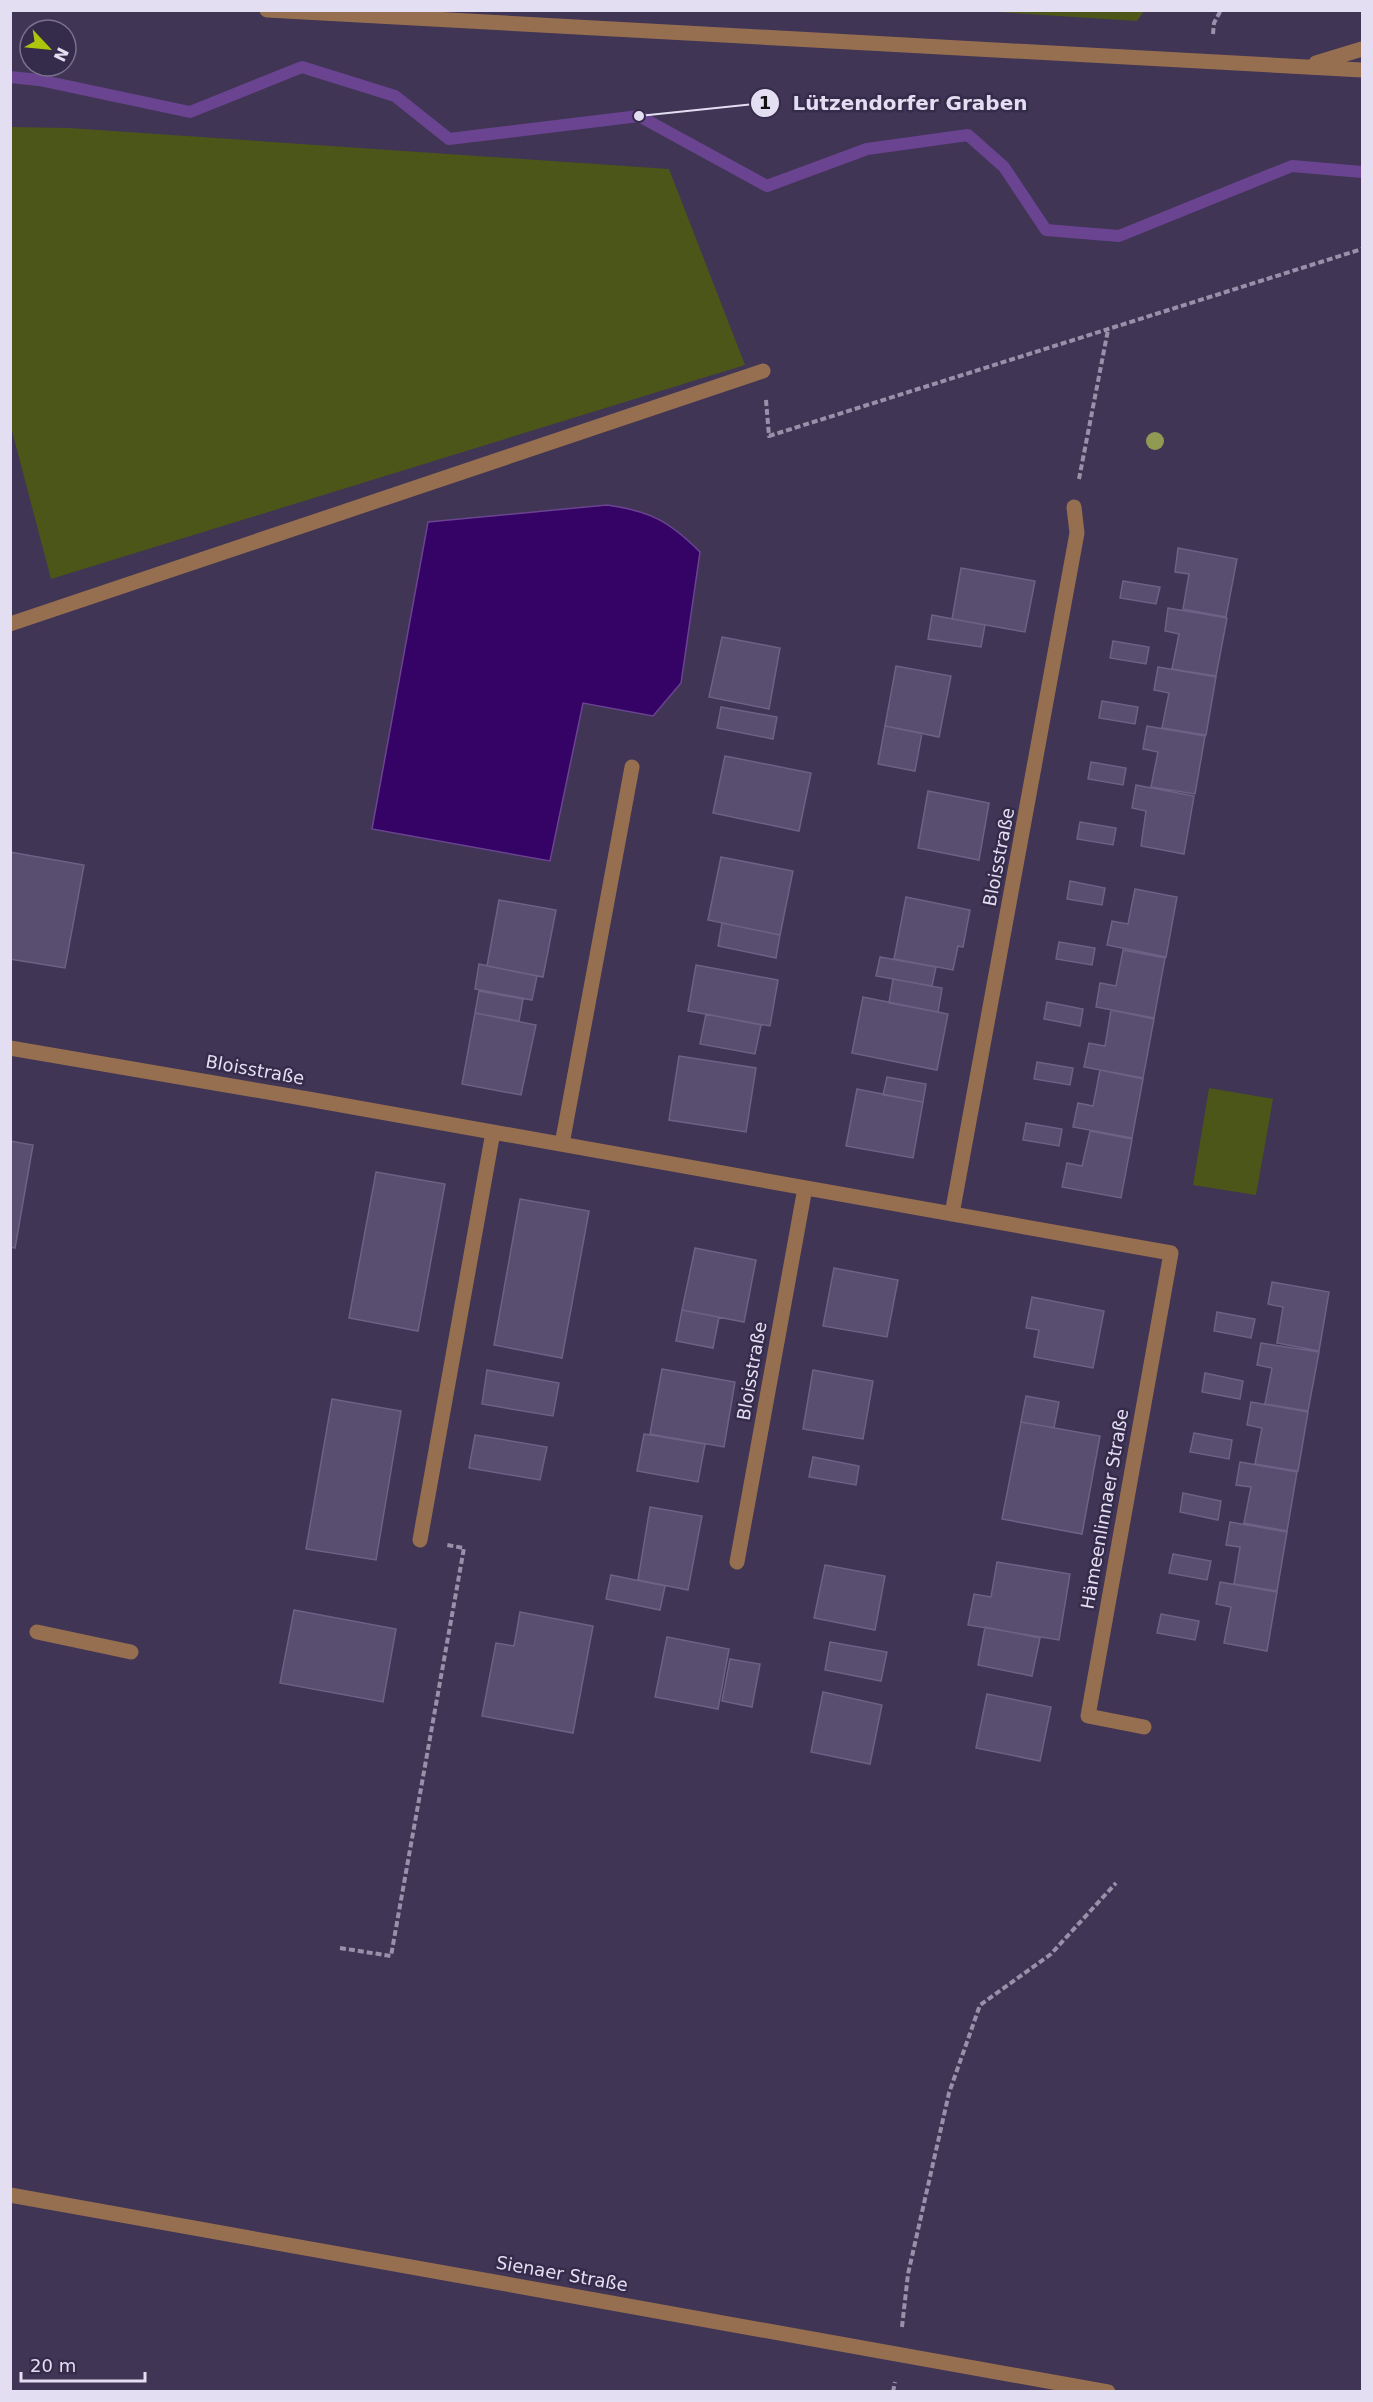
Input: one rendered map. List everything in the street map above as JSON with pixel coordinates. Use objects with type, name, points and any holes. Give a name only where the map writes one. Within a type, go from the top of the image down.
[{"type":"street","points":[[267,10],[1362,70]]},
{"type":"street","points":[[1304,66],[1362,49]]},
{"type":"street","points":[[10,624],[763,371]]},
{"type":"street","name":"Bloisstraße","points":[[952,1214],[1077,533],[1074,507]]},
{"type":"street","points":[[562,1144],[632,767]]},
{"type":"street","name":"Bloisstraße","points":[[10,1048],[1171,1253]]},
{"type":"street","points":[[420,1540],[493,1132]]},
{"type":"street","name":"Bloisstraße","points":[[737,1562],[805,1188]]},
{"type":"street","name":"Hämeenlinnaer Straße","points":[[1144,1727],[1088,1716],[1171,1253]]},
{"type":"street","points":[[37,1632],[131,1652]]},
{"type":"street","name":"Sienaer Straße","points":[[10,2195],[1108,2391]]},
{"type":"path","points":[[769,436],[1362,249]]},
{"type":"path","points":[[1074,507],[1108,330]]},
{"type":"path","points":[[339,1948],[391,1956],[464,1548],[420,1540]]},
{"type":"path","points":[[893,2391],[908,2274],[947,2104],[980,2005],[1051,1954],[1116,1883]]},
{"type":"green space","points":[[982,11],[1144,11],[1137,21]]},
{"type":"green space","points":[[10,127],[69,128],[669,169],[745,365],[51,579],[11,427]]},
{"type":"green space","points":[[1209,1088],[1273,1099],[1256,1195],[1193,1185]]},
{"type":"shaded area","points":[[607,505],[622,507],[658,519],[678,532],[700,552],[681,683],[653,716],[583,703],[550,861],[372,829],[428,522]]},
{"type":"building","points":[[1178,548],[1237,559],[1226,617],[1183,609],[1189,574],[1175,572]]},
{"type":"building","points":[[961,568],[1035,581],[1025,632],[952,619]]},
{"type":"building","points":[[1123,581],[1160,587],[1156,604],[1120,598]]},
{"type":"building","points":[[1168,608],[1227,618],[1216,676],[1172,669],[1179,634],[1165,631]]},
{"type":"building","points":[[932,615],[985,625],[981,647],[928,639]]},
{"type":"building","points":[[722,637],[780,648],[769,709],[709,697]]},
{"type":"building","points":[[1113,641],[1149,647],[1146,664],[1110,658]]},
{"type":"building","points":[[896,666],[951,676],[939,737],[885,726]]},
{"type":"building","points":[[1158,667],[1216,677],[1206,735],[1162,728],[1169,693],[1154,690]]},
{"type":"building","points":[[1102,701],[1138,707],[1135,724],[1099,718]]},
{"type":"building","points":[[721,707],[777,717],[773,739],[717,728]]},
{"type":"building","points":[[885,726],[922,733],[915,771],[878,764]]},
{"type":"building","points":[[1147,726],[1205,736],[1195,794],[1151,787],[1158,752],[1143,749]]},
{"type":"building","points":[[725,756],[811,773],[799,831],[713,813]]},
{"type":"building","points":[[1091,762],[1126,768],[1123,785],[1088,779]]},
{"type":"building","points":[[1136,785],[1194,796],[1184,854],[1141,846],[1146,811],[1132,808]]},
{"type":"building","points":[[928,791],[989,803],[979,860],[918,848]]},
{"type":"building","points":[[1080,822],[1116,828],[1113,845],[1077,839]]},
{"type":"building","points":[[10,852],[84,865],[65,968],[10,959]]},
{"type":"building","points":[[721,857],[793,871],[780,935],[708,920]]},
{"type":"building","points":[[1070,881],[1105,888],[1102,905],[1067,899]]},
{"type":"building","points":[[1135,889],[1177,897],[1166,957],[1107,945],[1112,921],[1128,924]]},
{"type":"building","points":[[906,897],[970,910],[963,947],[958,946],[953,970],[894,959]]},
{"type":"building","points":[[499,900],[556,910],[543,977],[487,966]]},
{"type":"building","points":[[722,923],[780,935],[776,958],[718,946]]},
{"type":"building","points":[[1059,942],[1095,948],[1092,965],[1056,959]]},
{"type":"building","points":[[1123,950],[1165,958],[1154,1018],[1096,1007],[1100,983],[1116,986]]},
{"type":"building","points":[[880,957],[936,967],[932,986],[876,976]]},
{"type":"building","points":[[479,964],[537,976],[532,1000],[475,989]]},
{"type":"building","points":[[696,965],[778,980],[770,1026],[688,1011]]},
{"type":"building","points":[[893,979],[942,988],[938,1012],[889,1003]]},
{"type":"building","points":[[479,991],[523,999],[519,1021],[475,1013]]},
{"type":"building","points":[[863,997],[948,1014],[937,1070],[852,1053]]},
{"type":"building","points":[[1047,1002],[1083,1009],[1080,1026],[1044,1019]]},
{"type":"building","points":[[1111,1010],[1154,1019],[1143,1078],[1084,1067],[1089,1043],[1105,1046]]},
{"type":"building","points":[[475,1013],[536,1025],[521,1095],[462,1084]]},
{"type":"building","points":[[706,1014],[761,1025],[755,1054],[700,1044]]},
{"type":"building","points":[[679,1056],[756,1068],[746,1132],[669,1120]]},
{"type":"building","points":[[1037,1062],[1073,1068],[1070,1085],[1034,1079]]},
{"type":"building","points":[[1100,1070],[1143,1079],[1132,1138],[1073,1127],[1078,1103],[1093,1106]]},
{"type":"building","points":[[887,1077],[926,1084],[923,1102],[883,1095]]},
{"type":"building","points":[[857,1089],[923,1102],[913,1158],[846,1146]]},
{"type":"building","points":[[1026,1123],[1062,1129],[1059,1146],[1023,1140]]},
{"type":"building","points":[[1090,1131],[1132,1139],[1121,1198],[1062,1187],[1067,1163],[1082,1166]]},
{"type":"building","points":[[10,1141],[33,1145],[15,1248],[10,1247]]},
{"type":"building","points":[[376,1172],[445,1184],[418,1331],[349,1318]]},
{"type":"building","points":[[520,1199],[589,1211],[562,1358],[494,1345]]},
{"type":"building","points":[[695,1248],[756,1260],[744,1322],[682,1310]]},
{"type":"building","points":[[834,1268],[898,1280],[887,1337],[823,1326]]},
{"type":"building","points":[[1272,1282],[1329,1292],[1319,1351],[1277,1343],[1283,1307],[1268,1304]]},
{"type":"building","points":[[1032,1297],[1104,1311],[1093,1368],[1034,1357],[1039,1330],[1026,1328]]},
{"type":"building","points":[[682,1310],[719,1317],[713,1348],[676,1341]]},
{"type":"building","points":[[1217,1312],[1255,1319],[1251,1338],[1214,1331]]},
{"type":"building","points":[[1261,1343],[1319,1352],[1308,1411],[1265,1404],[1272,1368],[1257,1365]]},
{"type":"building","points":[[662,1369],[735,1382],[724,1447],[650,1434]]},
{"type":"building","points":[[487,1370],[559,1383],[553,1416],[482,1404]]},
{"type":"building","points":[[813,1370],[873,1381],[863,1439],[803,1429]]},
{"type":"building","points":[[1205,1373],[1243,1381],[1240,1399],[1202,1392]]},
{"type":"building","points":[[1026,1396],[1059,1402],[1054,1428],[1021,1422]]},
{"type":"building","points":[[332,1399],[401,1411],[376,1560],[306,1549]]},
{"type":"building","points":[[1251,1402],[1308,1412],[1298,1471],[1255,1464],[1262,1428],[1247,1425]]},
{"type":"building","points":[[1021,1422],[1100,1436],[1082,1534],[1002,1519]]},
{"type":"building","points":[[1194,1433],[1232,1440],[1229,1459],[1190,1452]]},
{"type":"building","points":[[644,1434],[705,1444],[698,1482],[637,1471]]},
{"type":"building","points":[[475,1435],[547,1447],[540,1480],[469,1468]]},
{"type":"building","points":[[813,1457],[859,1466],[856,1485],[809,1477]]},
{"type":"building","points":[[1240,1462],[1297,1472],[1287,1531],[1244,1523],[1251,1487],[1236,1485]]},
{"type":"building","points":[[1183,1493],[1221,1501],[1218,1520],[1180,1512]]},
{"type":"building","points":[[650,1507],[702,1516],[688,1590],[638,1580]]},
{"type":"building","points":[[1230,1522],[1287,1532],[1277,1591],[1234,1584],[1240,1547],[1226,1545]]},
{"type":"building","points":[[1173,1554],[1211,1561],[1207,1580],[1169,1573]]},
{"type":"building","points":[[997,1562],[1070,1574],[1059,1640],[968,1625],[974,1594],[991,1597]]},
{"type":"building","points":[[825,1565],[885,1576],[875,1630],[814,1618]]},
{"type":"building","points":[[611,1575],[665,1586],[660,1610],[606,1599]]},
{"type":"building","points":[[1220,1582],[1277,1592],[1267,1651],[1224,1643],[1231,1607],[1216,1604]]},
{"type":"building","points":[[294,1610],[396,1629],[383,1702],[280,1683]]},
{"type":"building","points":[[520,1612],[593,1626],[573,1733],[482,1716],[496,1643],[514,1646]]},
{"type":"building","points":[[1161,1614],[1199,1621],[1195,1640],[1157,1633]]},
{"type":"building","points":[[985,1627],[1040,1638],[1032,1676],[978,1665]]},
{"type":"building","points":[[667,1637],[729,1649],[718,1709],[655,1697]]},
{"type":"building","points":[[830,1642],[887,1652],[881,1681],[825,1670]]},
{"type":"building","points":[[730,1659],[760,1664],[752,1707],[722,1701]]},
{"type":"building","points":[[823,1692],[882,1705],[870,1764],[811,1752]]},
{"type":"building","points":[[987,1694],[1051,1707],[1040,1761],[976,1748]]},
{"type":"waterway","points":[[10,77],[39,80],[190,112],[302,67],[395,96],[449,139],[639,116],[767,186],[867,149],[968,135],[1004,167],[1046,230],[1119,236],[1292,166],[1362,172]]},
{"type":"place","name":"Lützendorfer Graben","points":[[639,116]]}]
